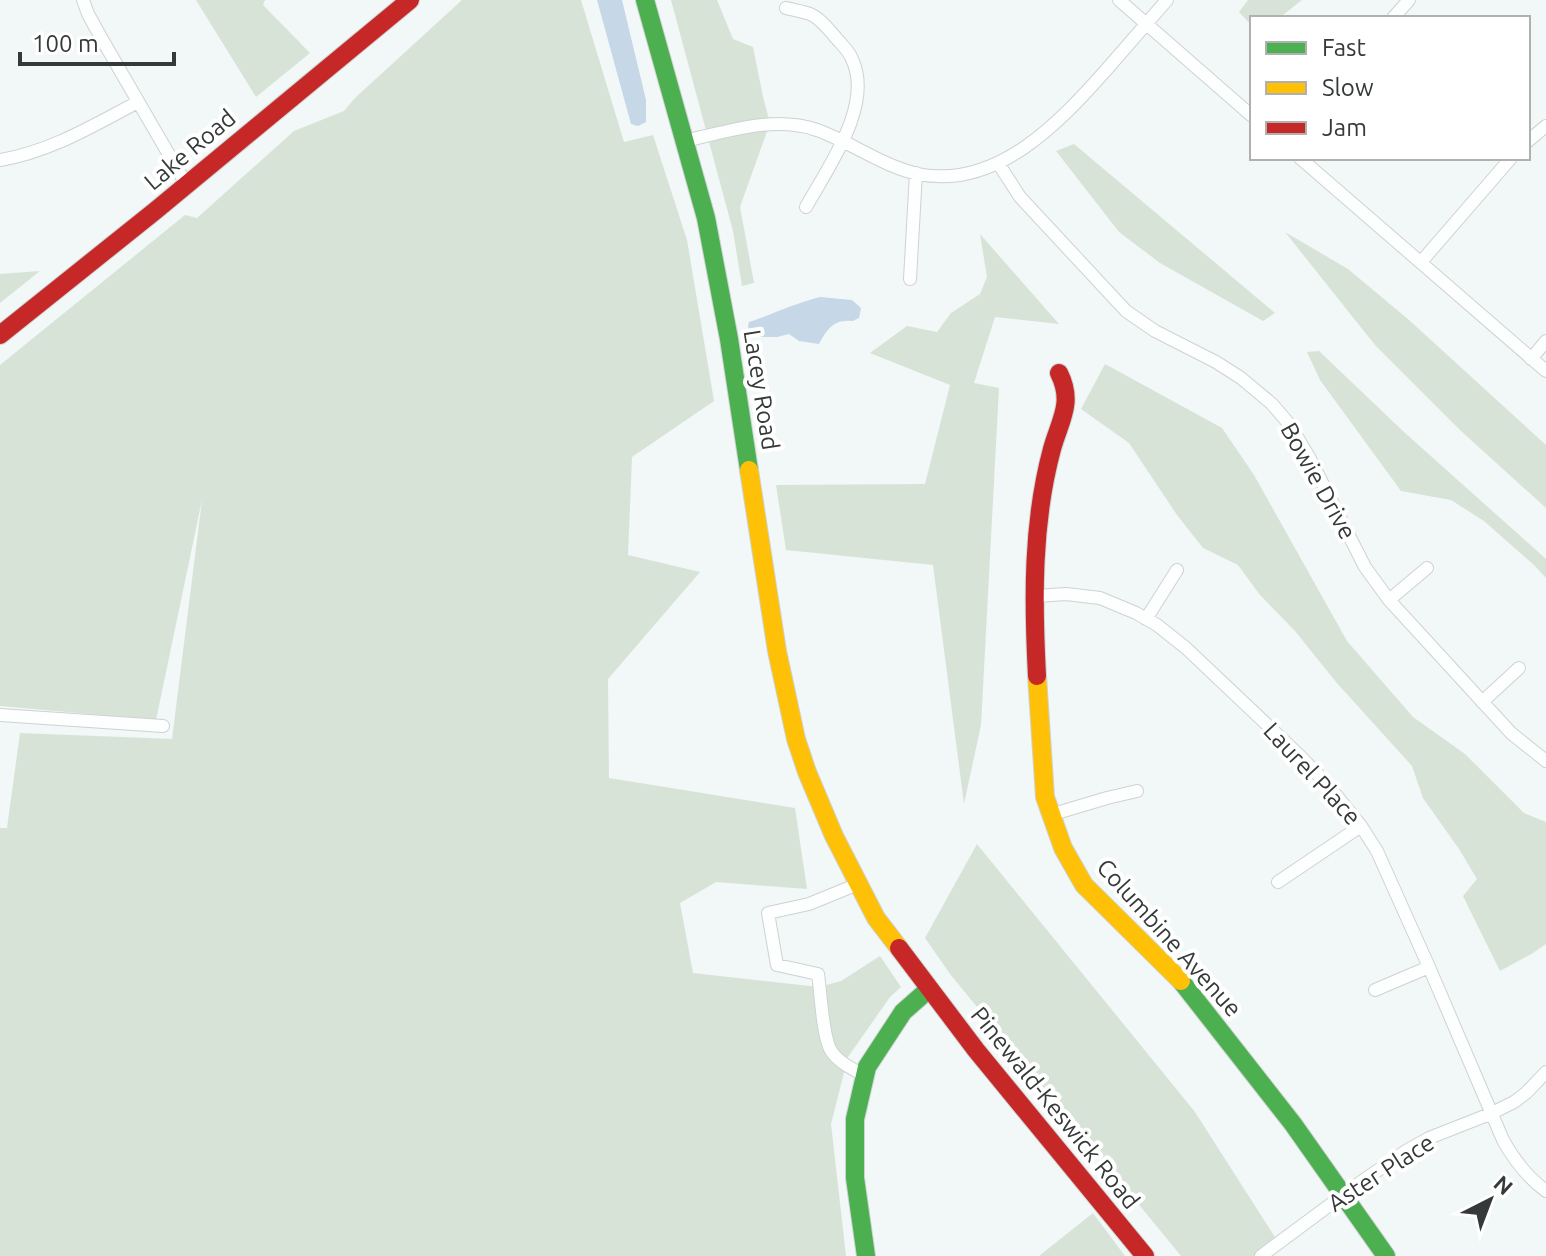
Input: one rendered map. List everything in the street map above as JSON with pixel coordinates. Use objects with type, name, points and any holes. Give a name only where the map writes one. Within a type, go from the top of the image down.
[{"type":"main road","name":"Lake Road","points":[[0,335],[121,240],[410,0]]},
{"type":"main road","name":"Lacey Road","points":[[645,0],[706,218],[723,299],[781,675],[796,739],[814,790],[858,884]]},
{"type":"main road","name":"Columbine Avenue","points":[[1059,373],[1065,385],[1066,409],[1055,439],[1037,528],[1037,669],[1045,797],[1050,815],[1063,848],[1084,885],[1179,978],[1255,1073],[1386,1256]]},
{"type":"main road","name":"Pinewald-Keswick Road","points":[[858,884],[876,918],[976,1050],[1145,1256]]},
{"type":"main road","points":[[866,1256],[855,1178],[855,1119],[867,1067],[903,1012],[929,989]]},
{"type":"street","points":[[83,0],[88,14],[186,184]]},
{"type":"street","points":[[1119,0],[1250,114]]},
{"type":"street","points":[[684,141],[772,124],[814,129],[898,168],[916,173],[962,174],[998,163],[1030,144],[1057,122],[1167,0]]},
{"type":"street","points":[[1395,16],[1409,0]]},
{"type":"street","points":[[786,8],[812,14],[851,55],[858,83],[857,100],[842,141],[806,207]]},
{"type":"street","points":[[0,160],[29,154],[69,138],[138,102]]},
{"type":"street","points":[[1530,139],[1546,126]]},
{"type":"street","points":[[1302,160],[1546,371]]},
{"type":"street","points":[[1421,262],[1509,160]]},
{"type":"street","name":"Bowie Drive","points":[[998,163],[1020,197],[1126,311],[1155,331],[1216,362],[1272,404],[1290,425],[1365,567],[1389,600],[1511,733],[1546,761]]},
{"type":"street","points":[[910,279],[916,173]]},
{"type":"street","points":[[1531,359],[1546,341]]},
{"type":"street","points":[[1389,600],[1427,568]]},
{"type":"street","points":[[1146,619],[1177,570]]},
{"type":"street","name":"Laurel Place","points":[[1036,596],[1066,594],[1100,598],[1157,625],[1186,648],[1327,784],[1377,851],[1490,1114],[1515,1161],[1546,1191]]},
{"type":"street","points":[[1482,702],[1519,668]]},
{"type":"street","points":[[0,715],[163,726]]},
{"type":"street","points":[[1050,815],[1137,791]]},
{"type":"street","points":[[1278,882],[1361,826]]},
{"type":"street","points":[[858,884],[809,904],[768,913],[777,965],[818,974],[830,1050],[841,1062],[865,1076]]},
{"type":"street","points":[[1375,990],[1429,967]]},
{"type":"street","name":"Aster Place","points":[[1261,1256],[1406,1151],[1429,1138],[1490,1114],[1526,1093],[1546,1072]]},
{"type":"shaded area","points":[[196,0],[265,0],[263,5],[310,53],[256,97]]},
{"type":"shaded area","points":[[462,0],[581,0],[624,142],[653,135],[687,240],[714,401],[632,457],[628,555],[700,572],[608,679],[609,778],[795,808],[807,889],[716,882],[680,903],[693,973],[819,987],[841,981],[880,956],[901,987],[890,997],[848,1057],[831,1124],[846,1256],[0,1256],[0,828],[7,828],[20,733],[172,739],[202,500],[156,720],[0,706],[0,365],[185,215],[197,218],[294,131],[344,111]]},
{"type":"shaded area","points":[[671,0],[717,0],[733,39],[753,47],[770,123],[740,207],[754,283],[742,286],[733,231]]},
{"type":"shaded area","points":[[1248,0],[1302,0],[1282,16],[1250,16],[1250,24],[1239,12]]},
{"type":"shaded area","points":[[1074,144],[1275,313],[1263,321],[1160,263],[1119,232],[1056,151]]},
{"type":"shaded area","points":[[1285,232],[1348,269],[1409,320],[1546,445],[1546,508],[1461,431],[1375,345]]},
{"type":"shaded area","points":[[980,234],[1059,324],[995,317],[974,383],[999,388],[981,725],[964,804],[933,565],[786,550],[776,485],[925,484],[950,385],[870,353],[907,326],[937,332],[951,313],[980,294],[987,277]]},
{"type":"shaded area","points":[[40,271],[0,303],[0,274]]},
{"type":"shaded area","points":[[1319,351],[1546,559],[1546,578],[1484,521],[1451,500],[1401,491],[1320,380],[1307,352]]},
{"type":"shaded area","points":[[1105,364],[1222,428],[1254,475],[1347,641],[1413,717],[1465,754],[1524,813],[1546,822],[1546,944],[1500,971],[1463,896],[1477,879],[1423,798],[1412,766],[1260,595],[1238,565],[1203,548],[1129,443],[1081,409]]},
{"type":"shaded area","points":[[977,844],[1195,1112],[1278,1242],[1257,1256],[1181,1256],[950,974],[925,938]]},
{"type":"shaded area","points":[[1093,1213],[1125,1256],[1039,1256]]},
{"type":"water","points":[[597,0],[622,0],[646,100],[646,122],[638,126],[631,124]]},
{"type":"water","points":[[820,297],[852,300],[861,308],[859,318],[832,326],[819,344],[799,341],[789,334],[750,337],[749,322]]},
{"type":"traffic: fast","points":[[645,0],[706,218],[749,470]]},
{"type":"traffic: fast","points":[[1181,981],[1293,1124],[1386,1256]]},
{"type":"traffic: fast","points":[[866,1256],[855,1178],[855,1119],[867,1067],[903,1012],[929,989]]},
{"type":"traffic: slow","points":[[749,470],[777,651],[796,739],[834,836],[876,918],[899,948]]},
{"type":"traffic: slow","points":[[1037,676],[1045,797],[1063,848],[1084,885],[1181,981]]},
{"type":"traffic: jam","points":[[0,335],[410,0]]},
{"type":"traffic: jam","points":[[1037,676],[1037,533],[1045,477],[1064,411],[1065,393],[1059,373]]},
{"type":"traffic: jam","points":[[899,948],[976,1050],[1145,1256]]}]
